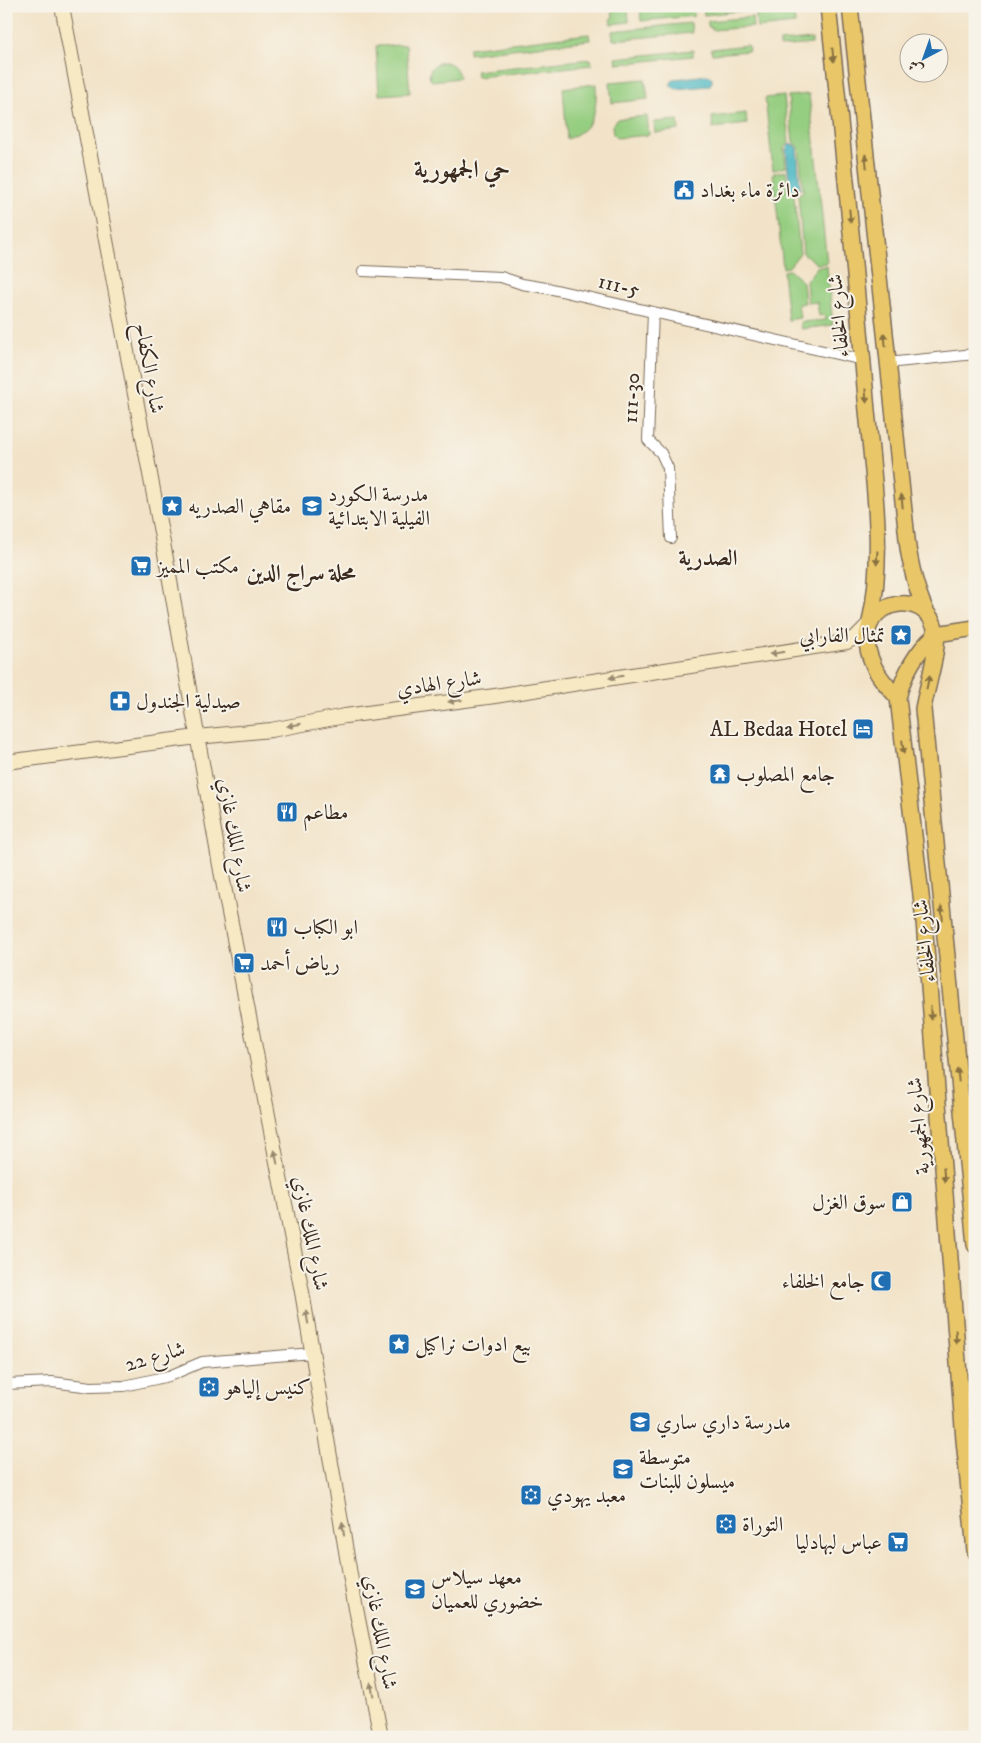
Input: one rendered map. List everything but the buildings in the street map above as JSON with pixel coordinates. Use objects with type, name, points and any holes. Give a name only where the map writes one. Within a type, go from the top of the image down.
[{"type":"main road","name":"شارع الخلفاء","points":[[828,6],[859,308],[878,542],[876,586],[870,623],[866,634],[866,643],[874,666],[898,698]]},
{"type":"main road","name":"شارع الخلفاء","points":[[850,6],[908,548],[920,601],[936,634],[936,647],[924,702],[924,718],[975,1245]]},
{"type":"main road","points":[[870,623],[880,610],[899,604],[915,607],[928,616]]},
{"type":"main road","points":[[898,698],[904,678],[914,658],[936,634],[975,628]]},
{"type":"main road","name":"شارع الجمهورية","points":[[898,698],[924,921],[975,1551]]},
{"type":"street","name":"شارع الكفاح","points":[[62,6],[198,737]]},
{"type":"street","name":"111-5","points":[[363,271],[501,278],[863,360]]},
{"type":"street","name":"111-30","points":[[653,312],[648,440],[661,453],[668,468],[671,538]]},
{"type":"street","points":[[887,363],[975,354]]},
{"type":"street","name":"شارع الهادي","points":[[6,762],[198,737],[271,730],[344,716],[495,696],[847,642],[857,636],[870,623]]},
{"type":"street","name":"شارع الملك غازي","points":[[198,737],[221,871],[248,1004],[313,1353],[354,1598],[381,1737]]},
{"type":"street","name":"شارع 22","points":[[6,1384],[52,1382],[91,1387],[124,1386],[169,1376],[202,1362],[313,1353]]},
{"type":"green space","points":[[621,6],[628,6],[629,22],[611,24],[611,18],[613,18],[612,10],[621,9]]},
{"type":"green space","points":[[640,6],[693,6],[694,16],[641,21]]},
{"type":"green space","points":[[703,6],[712,6],[714,9],[730,6],[747,6],[748,10],[704,15]]},
{"type":"green space","points":[[755,6],[789,7],[790,14],[794,13],[795,24],[757,28]]},
{"type":"green space","points":[[752,17],[753,27],[712,30],[711,27],[708,27],[708,21]]},
{"type":"green space","points":[[691,23],[692,33],[613,40],[612,31]]},
{"type":"green space","points":[[589,34],[590,40],[469,54],[469,48]]},
{"type":"green space","points":[[812,39],[812,44],[780,47],[780,42]]},
{"type":"green space","points":[[406,45],[410,93],[379,95],[376,46]]},
{"type":"green space","points":[[748,45],[749,51],[712,54],[711,49]]},
{"type":"green space","points":[[693,50],[693,56],[617,64],[616,58]]},
{"type":"green space","points":[[591,59],[592,65],[477,77],[476,71]]},
{"type":"green space","points":[[442,62],[454,66],[459,78],[432,81],[429,76],[430,70],[436,64]]},
{"type":"green space","points":[[645,79],[648,99],[612,103],[610,82]]},
{"type":"green space","points":[[596,84],[596,103],[592,118],[583,130],[567,139],[563,88]]},
{"type":"green space","points":[[809,94],[827,263],[817,264],[803,253],[798,195],[803,191],[799,147],[793,142],[788,96]]},
{"type":"green space","points":[[784,96],[789,143],[784,148],[786,167],[773,170],[765,98]]},
{"type":"green space","points":[[746,113],[747,124],[713,128],[712,117]]},
{"type":"green space","points":[[647,116],[649,135],[617,138],[613,134],[612,126],[617,119]]},
{"type":"green space","points":[[678,120],[679,130],[655,133],[654,122]]},
{"type":"green space","points":[[786,171],[787,191],[794,196],[800,253],[789,267],[783,268],[773,173]]},
{"type":"green space","points":[[827,266],[833,325],[801,329],[800,322],[826,320],[825,315],[819,316],[817,302],[808,303],[806,281],[817,267]]},
{"type":"green space","points":[[789,270],[803,282],[805,303],[798,304],[800,318],[788,320],[783,271]]},
{"type":"water","points":[[708,75],[712,78],[709,86],[676,89],[671,86],[674,79]]},
{"type":"water","points":[[792,144],[797,147],[800,188],[794,193],[790,190],[786,149]]},
{"type":"place","name":"دائرة ماء بغداد","points":[[684,190]]},
{"type":"place","name":"مقاهي الصدريه","points":[[172,506]]},
{"type":"place","name":"مدرسة الكورد الفيلية الابتدائية","points":[[312,506]]},
{"type":"place","name":"مكتب المميز","points":[[141,566]]},
{"type":"place","name":"تمثال الفارابي","points":[[901,635]]},
{"type":"place","name":"صيدلية الجندول","points":[[120,701]]},
{"type":"place","name":"AL Bedaa Hotel","points":[[863,729]]},
{"type":"place","name":"جامع المصلوب","points":[[720,774]]},
{"type":"place","name":"مطاعم","points":[[287,812]]},
{"type":"place","name":"ابو الكباب","points":[[277,927]]},
{"type":"place","name":"رياض أحمد","points":[[244,963]]},
{"type":"place","name":"سوق الغزل","points":[[902,1202]]},
{"type":"place","name":"جامع الخلفاء","points":[[881,1281]]},
{"type":"place","name":"بيع ادوات نراكيل","points":[[399,1344]]},
{"type":"place","name":"كنيس إلياهو","points":[[209,1387]]},
{"type":"place","name":"مدرسة داري ساري","points":[[640,1422]]},
{"type":"place","name":"متوسطة ميسلون للبنات","points":[[623,1469]]},
{"type":"place","name":"معبد يهودي","points":[[531,1495]]},
{"type":"place","name":"التوراة","points":[[726,1524]]},
{"type":"place","name":"عباس لبهادليا","points":[[898,1542]]},
{"type":"place","name":"معهد سيلاس خضوري للعميان","points":[[415,1589]]},
{"type":"district","name":"حي الجمهورية","points":[[462,169]]},
{"type":"district","name":"الصدرية","points":[[708,557]]},
{"type":"district","name":"محلة سراج الدين","points":[[301,572]]}]
